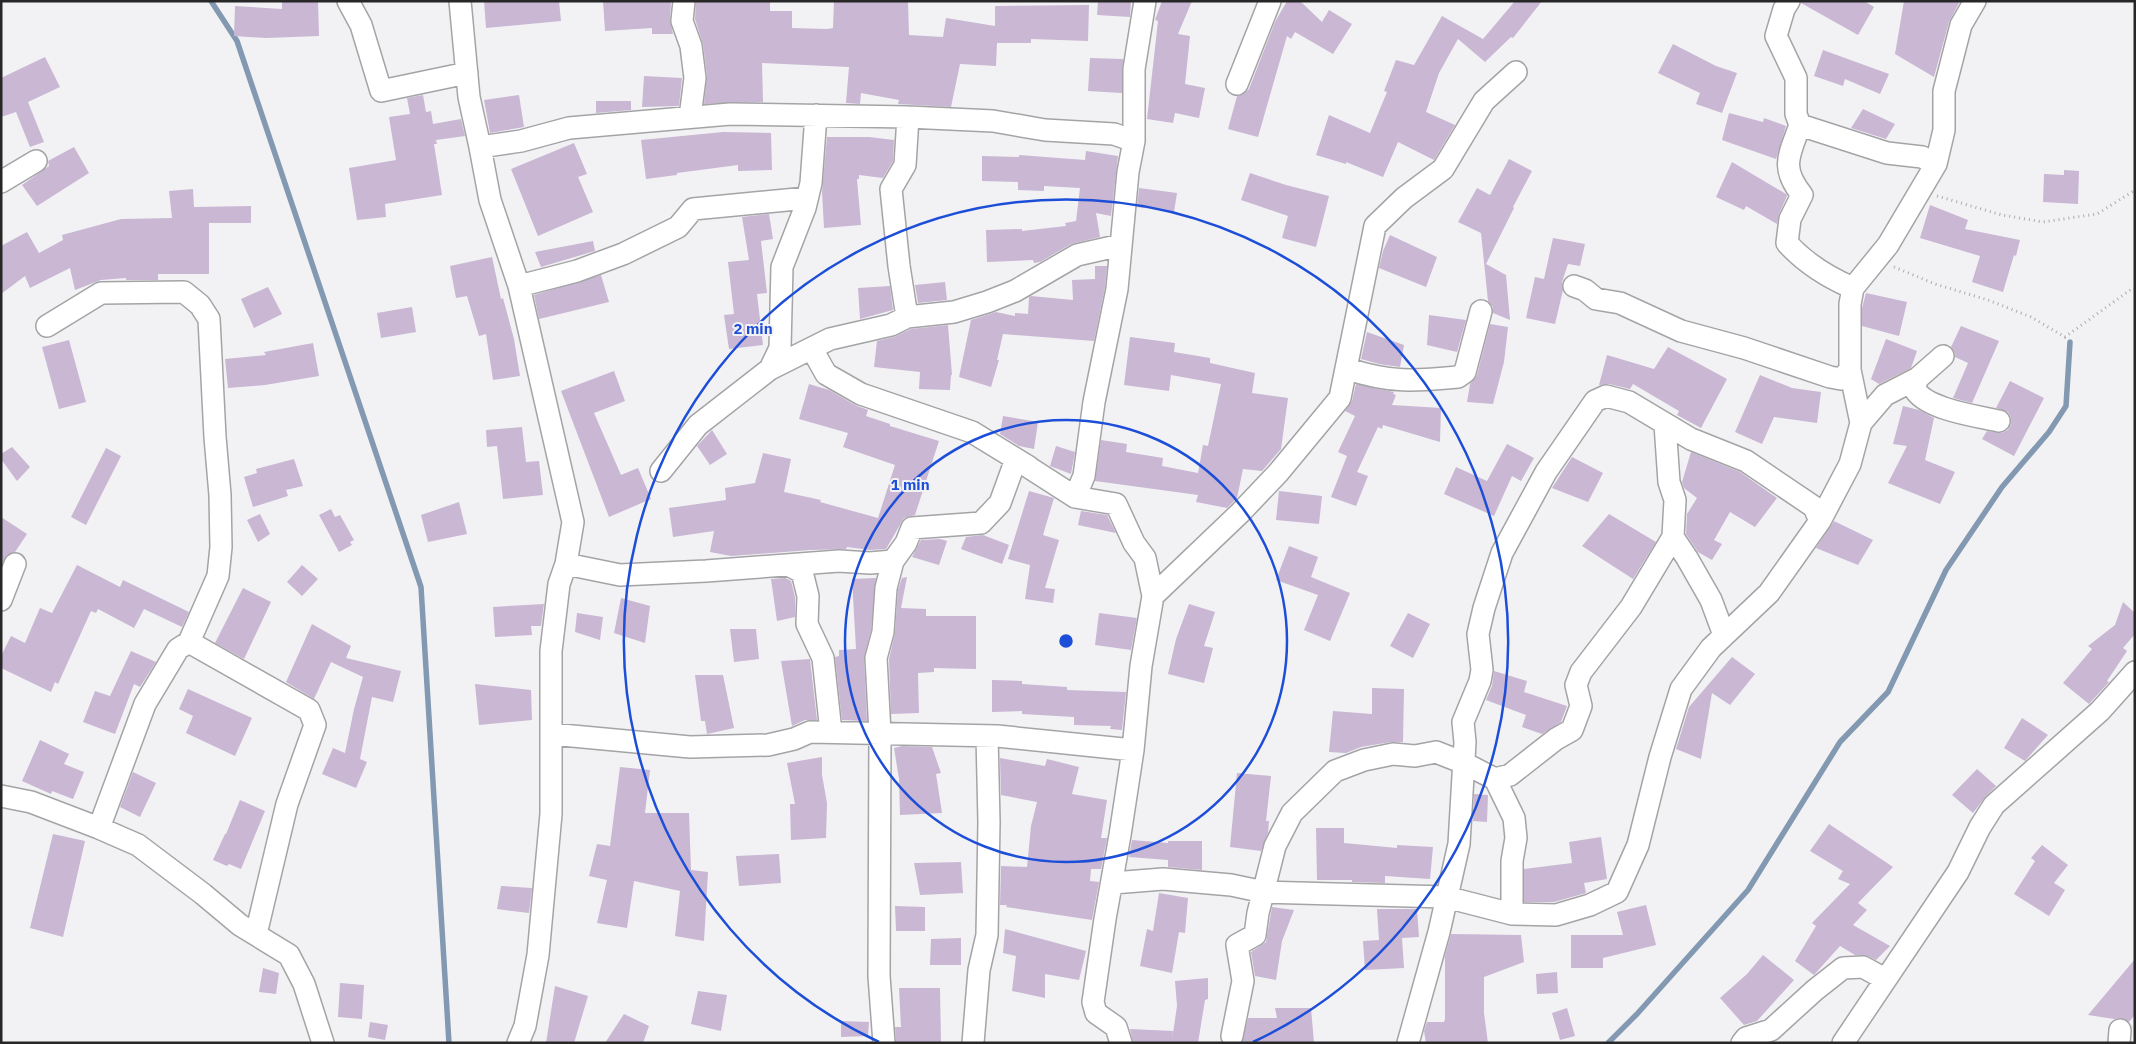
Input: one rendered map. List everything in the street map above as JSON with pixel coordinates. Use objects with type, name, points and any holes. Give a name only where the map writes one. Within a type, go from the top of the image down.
[{"type":"street","points":[[348,1],[361,25],[381,91],[467,74]]},
{"type":"street","points":[[460,1],[469,97],[490,200],[519,286],[553,427],[573,522],[566,564],[559,584],[551,651],[551,814],[538,955],[525,1026],[518,1043]]},
{"type":"street","points":[[684,1],[682,20],[691,46],[695,78],[690,117]]},
{"type":"street","points":[[1075,497],[1084,476],[1094,402],[1117,289],[1128,172],[1134,141],[1134,70],[1145,1]]},
{"type":"street","points":[[1237,84],[1270,1]]},
{"type":"street","points":[[1789,1],[1784,9],[1776,36],[1796,78],[1796,114],[1800,126],[1789,156],[1788,170],[1792,182],[1802,195],[1790,219],[1787,244],[1801,258],[1832,279],[1853,288]]},
{"type":"street","points":[[1862,423],[1850,370],[1850,304],[1853,288],[1888,245],[1936,164],[1944,130],[1944,92],[1961,26],[1975,1]]},
{"type":"street","points":[[1153,596],[1240,513],[1278,473],[1340,398],[1348,369],[1375,226],[1404,198],[1443,170],[1484,101],[1516,72]]},
{"type":"street","points":[[480,147],[521,141],[569,128],[730,114],[908,117],[993,122],[1045,130],[1114,134],[1134,141]]},
{"type":"street","points":[[770,369],[780,348],[782,267],[811,183],[816,115]]},
{"type":"street","points":[[907,316],[899,266],[891,189],[905,166],[908,117]]},
{"type":"street","points":[[1800,126],[1887,153],[1922,157],[1936,164]]},
{"type":"street","points":[[1,182],[36,161]]},
{"type":"street","points":[[519,286],[577,271],[623,254],[678,227],[693,209],[807,198]]},
{"type":"street","points":[[661,471],[698,425],[770,369],[830,340],[891,325],[907,316],[954,312],[987,302],[1015,292],[1078,255],[1122,245]]},
{"type":"street","points":[[1574,286],[1596,298],[1620,303],[1681,331],[1744,348],[1830,377],[1841,379],[1850,370]]},
{"type":"street","points":[[47,326],[101,293],[184,292],[200,305],[209,319],[222,547],[218,576],[188,642],[178,649],[145,704],[99,828]]},
{"type":"street","points":[[1348,369],[1368,376],[1400,381],[1458,377],[1465,372],[1481,311]]},
{"type":"street","points":[[812,349],[826,374],[861,394],[972,432],[1075,497],[1116,504],[1134,543],[1145,558],[1153,596],[1141,666],[1133,750],[1093,1002],[1096,1013],[1116,1028],[1121,1043]]},
{"type":"street","points":[[1113,882],[1163,879],[1231,885],[1264,892],[1446,897],[1512,914],[1556,915],[1590,906],[1617,892],[1638,845],[1660,758],[1681,689],[1711,648],[1769,593],[1820,521],[1850,464],[1862,423],[1885,395],[1918,378],[1943,356]]},
{"type":"street","points":[[1918,378],[1914,388],[1918,396],[1943,407],[1999,421]]},
{"type":"street","points":[[1408,1043],[1459,844],[1465,742],[1463,722],[1480,681],[1482,670],[1478,634],[1484,608],[1502,553],[1546,472],[1595,401],[1606,396],[1629,402],[1691,439],[1746,461],[1814,507],[1820,521]]},
{"type":"street","points":[[1495,779],[1510,775],[1556,738],[1572,730],[1581,706],[1576,685],[1581,672],[1631,607],[1673,537],[1675,500],[1669,482],[1664,424]]},
{"type":"street","points":[[884,1043],[879,976],[880,733],[876,658],[883,632],[886,588],[893,561],[906,542],[912,528],[981,523],[1000,503],[1016,459]]},
{"type":"street","points":[[1673,537],[1711,600],[1724,636]]},
{"type":"street","points":[[566,564],[620,575],[839,561],[870,563],[893,561]]},
{"type":"street","points":[[1,600],[15,564]]},
{"type":"street","points":[[788,565],[802,572],[805,582],[808,596],[807,624],[823,658],[831,732]]},
{"type":"street","points":[[188,642],[309,710],[315,725],[286,804],[256,934]]},
{"type":"street","points":[[1843,1043],[1958,872],[1980,827],[1994,805],[2100,711],[2135,672]]},
{"type":"street","points":[[551,734],[690,747],[768,745],[794,739],[810,732],[880,733],[987,736],[1133,750]]},
{"type":"street","points":[[973,1043],[979,970],[987,935],[989,822],[987,736]]},
{"type":"street","points":[[1232,1036],[1243,981],[1238,945],[1255,936],[1258,913],[1275,846],[1292,812],[1334,771],[1364,760],[1393,754],[1415,756],[1436,752],[1464,763],[1495,779],[1514,818],[1515,825],[1516,838],[1512,860],[1512,914]]},
{"type":"street","points":[[1,796],[31,802],[138,845],[204,894],[240,925],[289,955],[304,984],[322,1043]]},
{"type":"street","points":[[1742,1043],[1746,1038],[1771,1030],[1815,990],[1843,968],[1863,967],[1885,980]]},
{"type":"path","points":[[1920,191],[2002,215],[2043,222],[2097,214],[2135,190]]},
{"type":"path","points":[[1868,269],[1891,266],[1935,284],[1988,300],[2031,317],[2065,337],[2135,288]]},
{"type":"building","points":[[282,1],[318,1],[319,36],[266,38],[234,36],[235,6],[282,9]]},
{"type":"building","points":[[484,1],[559,1],[561,21],[486,28]]},
{"type":"building","points":[[603,1],[671,1],[670,20],[673,34],[652,34],[652,28],[605,31]]},
{"type":"building","points":[[696,1],[770,1],[770,11],[792,11],[792,28],[827,29],[833,28],[834,1],[908,1],[909,35],[943,37],[946,18],[995,26],[995,6],[1089,5],[1088,41],[1031,39],[1031,43],[997,43],[996,66],[960,64],[951,107],[898,104],[899,100],[861,93],[860,104],[846,103],[849,67],[762,63],[763,102],[704,104],[707,76],[703,44],[695,19]]},
{"type":"building","points":[[1098,1],[1131,1],[1130,17],[1097,15]]},
{"type":"building","points":[[1162,1],[1192,1],[1178,34],[1190,36],[1185,84],[1205,88],[1199,118],[1175,113],[1173,123],[1147,119],[1158,21],[1155,20]]},
{"type":"building","points":[[1287,1],[1300,1],[1322,22],[1329,10],[1352,24],[1333,54],[1295,32],[1291,39],[1287,36],[1258,137],[1228,129],[1237,96],[1244,94],[1249,89],[1275,22]]},
{"type":"building","points":[[1515,1],[1542,1],[1513,38],[1511,37],[1485,62],[1458,39],[1439,73],[1426,112],[1455,125],[1434,160],[1398,142],[1383,177],[1346,162],[1346,164],[1316,155],[1329,115],[1370,133],[1387,92],[1384,91],[1396,60],[1414,65],[1442,16],[1483,39]]},
{"type":"building","points":[[1801,1],[1864,1],[1874,7],[1858,35],[1801,3]]},
{"type":"building","points":[[1904,1],[1960,1],[1949,22],[1934,77],[1895,54]]},
{"type":"building","points":[[1673,44],[1716,66],[1737,73],[1722,113],[1696,104],[1700,93],[1658,73]]},
{"type":"building","points":[[1823,50],[1889,74],[1880,94],[1845,79],[1843,86],[1814,76]]},
{"type":"building","points":[[45,57],[60,87],[28,102],[44,142],[30,147],[16,112],[1,117],[1,78]]},
{"type":"building","points":[[1090,58],[1123,59],[1122,93],[1088,91]]},
{"type":"building","points":[[644,76],[682,78],[679,106],[642,107]]},
{"type":"building","points":[[423,95],[426,112],[431,111],[433,124],[461,119],[465,136],[436,140],[437,144],[434,144],[442,195],[385,204],[386,217],[357,220],[349,168],[396,160],[389,117],[410,114],[407,98]]},
{"type":"building","points":[[519,95],[524,127],[490,133],[484,100]]},
{"type":"building","points":[[596,101],[631,101],[631,110],[596,113]]},
{"type":"building","points":[[1863,109],[1895,124],[1886,139],[1851,128]]},
{"type":"building","points":[[1729,113],[1763,122],[1764,118],[1786,126],[1776,159],[1722,140]]},
{"type":"building","points":[[723,132],[771,133],[772,170],[738,171],[738,165],[646,179],[641,140]]},
{"type":"building","points":[[827,137],[869,137],[894,140],[893,161],[883,178],[859,175],[859,179],[857,179],[861,225],[824,228],[822,192]]},
{"type":"building","points":[[574,143],[587,174],[578,177],[593,212],[538,236],[511,169]]},
{"type":"building","points":[[74,147],[89,173],[37,206],[22,185],[49,166],[48,161]]},
{"type":"building","points":[[1086,151],[1118,156],[1111,216],[1096,213],[1100,237],[1071,244],[1040,262],[1034,263],[1033,260],[987,262],[986,230],[1022,229],[1022,231],[1066,226],[1065,223],[1076,221],[1080,188],[1044,186],[1044,191],[1018,190],[1018,182],[982,181],[982,156],[1019,157],[1019,155],[1085,160]]},
{"type":"building","points":[[1509,159],[1532,171],[1486,264],[1506,275],[1510,320],[1493,313],[1493,307],[1488,301],[1481,233],[1458,222],[1477,188],[1490,195]]},
{"type":"building","points":[[1732,162],[1786,194],[1787,196],[1777,224],[1746,206],[1744,210],[1716,197]]},
{"type":"building","points":[[2064,170],[2079,171],[2078,204],[2043,202],[2044,174],[2064,175]]},
{"type":"building","points":[[1250,173],[1329,196],[1316,247],[1282,238],[1288,216],[1241,200]]},
{"type":"building","points":[[1139,188],[1177,193],[1174,212],[1137,207]]},
{"type":"building","points":[[193,189],[194,207],[251,206],[251,223],[209,223],[209,274],[158,274],[158,280],[126,280],[126,278],[101,280],[75,290],[70,268],[30,288],[25,276],[1,294],[1,246],[27,232],[39,253],[63,240],[62,235],[121,219],[172,218],[169,191]]},
{"type":"building","points":[[1930,205],[1968,220],[1965,229],[2020,240],[2003,292],[1972,282],[1980,256],[1920,238]]},
{"type":"building","points":[[769,214],[773,239],[761,241],[767,293],[757,294],[763,345],[729,349],[724,315],[734,314],[728,262],[749,260],[742,217]]},
{"type":"building","points":[[1390,235],[1437,257],[1426,287],[1379,268],[1383,251]]},
{"type":"building","points":[[1553,238],[1585,244],[1580,266],[1568,264],[1562,282],[1563,290],[1555,324],[1526,318],[1535,277],[1544,279]]},
{"type":"building","points":[[593,241],[595,251],[541,267],[535,252]]},
{"type":"building","points":[[492,257],[501,299],[503,298],[514,339],[520,376],[493,380],[486,334],[479,336],[467,296],[456,298],[450,266]]},
{"type":"building","points":[[1095,266],[1107,266],[1105,287],[1094,341],[1003,334],[997,360],[999,360],[991,387],[959,377],[971,320],[996,312],[1015,316],[1015,313],[1028,314],[1029,297],[1031,296],[1073,300],[1072,280],[1095,279]]},
{"type":"building","points":[[601,275],[609,302],[539,319],[534,295]]},
{"type":"building","points":[[945,282],[947,300],[918,303],[915,285]]},
{"type":"building","points":[[890,286],[893,310],[860,319],[858,288]]},
{"type":"building","points":[[268,287],[282,314],[254,328],[241,299]]},
{"type":"building","points":[[1866,293],[1907,302],[1899,336],[1862,326],[1862,308]]},
{"type":"building","points":[[412,307],[416,332],[381,338],[377,313]]},
{"type":"building","points":[[1429,315],[1466,320],[1457,352],[1427,345]]},
{"type":"building","points":[[1490,324],[1508,327],[1504,362],[1493,404],[1467,402],[1470,384],[1477,375]]},
{"type":"building","points":[[948,325],[952,375],[950,390],[919,389],[920,372],[874,367],[877,341],[894,337],[911,329]]},
{"type":"building","points":[[1961,326],[1999,341],[1972,403],[1953,398],[1968,363],[1955,357],[1951,347]]},
{"type":"building","points":[[1367,332],[1404,345],[1400,367],[1361,359]]},
{"type":"building","points":[[1130,337],[1175,343],[1174,352],[1210,358],[1210,363],[1255,373],[1252,393],[1288,398],[1281,449],[1262,471],[1243,469],[1237,498],[1227,508],[1196,502],[1198,495],[1095,481],[1101,440],[1127,444],[1126,452],[1163,458],[1162,466],[1198,473],[1203,445],[1208,446],[1221,384],[1171,375],[1169,391],[1124,385]]},
{"type":"building","points":[[1886,339],[1917,351],[1911,368],[1879,384],[1871,379]]},
{"type":"building","points":[[69,340],[86,402],[59,409],[42,347]]},
{"type":"building","points":[[313,343],[319,376],[265,385],[228,388],[225,359],[266,355],[264,352]]},
{"type":"building","points":[[1668,347],[1727,379],[1701,428],[1677,415],[1679,411],[1633,384],[1630,389],[1609,384],[1599,385],[1607,355],[1654,369]]},
{"type":"building","points":[[614,371],[625,401],[594,413],[621,475],[638,468],[651,499],[609,517],[561,391]]},
{"type":"building","points":[[1760,375],[1792,388],[1821,392],[1817,423],[1774,417],[1762,444],[1735,432]]},
{"type":"building","points":[[2010,381],[2044,398],[2014,456],[1982,439],[1987,431],[2002,433],[2008,430],[2011,424],[2008,412],[1996,408]]},
{"type":"building","points":[[809,384],[829,390],[868,410],[866,416],[890,424],[890,426],[939,441],[915,515],[904,518],[886,549],[870,550],[847,547],[846,549],[731,556],[710,552],[714,531],[673,537],[669,508],[726,500],[725,488],[755,483],[763,453],[791,459],[784,492],[821,500],[820,502],[878,518],[895,465],[843,447],[848,433],[799,419]]},
{"type":"building","points":[[1356,384],[1394,392],[1393,394],[1396,395],[1392,405],[1441,408],[1440,442],[1383,425],[1382,429],[1378,427],[1357,472],[1368,476],[1356,506],[1331,497],[1347,456],[1338,452],[1355,416],[1345,411],[1352,401]]},
{"type":"building","points":[[1903,406],[1919,410],[1934,418],[1925,460],[1955,472],[1940,504],[1888,483],[1907,446],[1893,444]]},
{"type":"building","points":[[1003,416],[1038,422],[1034,449],[1019,446],[1000,434]]},
{"type":"building","points":[[522,427],[526,462],[539,461],[543,495],[503,499],[497,446],[487,447],[486,430]]},
{"type":"building","points":[[712,430],[727,454],[710,465],[697,446]]},
{"type":"building","points":[[1507,444],[1534,458],[1521,481],[1512,476],[1494,516],[1444,494],[1456,467],[1487,481]]},
{"type":"building","points":[[1056,446],[1075,452],[1071,474],[1050,466]]},
{"type":"building","points":[[12,447],[30,467],[17,481],[1,459],[1,454]]},
{"type":"building","points":[[106,448],[121,456],[86,525],[71,517]]},
{"type":"building","points":[[1691,452],[1740,472],[1777,498],[1755,527],[1730,512],[1714,540],[1722,544],[1712,560],[1698,552],[1686,534],[1687,514],[1697,498],[1684,488],[1682,482]]},
{"type":"building","points":[[1572,457],[1603,473],[1588,502],[1552,488]]},
{"type":"building","points":[[294,459],[303,486],[286,490],[288,496],[253,507],[244,477],[257,473],[256,469]]},
{"type":"building","points":[[1029,491],[1054,498],[1043,535],[1059,540],[1045,588],[1055,589],[1053,603],[1025,599],[1030,565],[1008,559]]},
{"type":"building","points":[[1279,491],[1322,496],[1319,524],[1276,520]]},
{"type":"building","points":[[459,502],[467,534],[428,542],[421,515]]},
{"type":"building","points":[[331,509],[335,517],[340,515],[354,540],[350,542],[352,545],[339,552],[319,515]]},
{"type":"building","points":[[1081,511],[1107,515],[1116,533],[1078,525]]},
{"type":"building","points":[[260,514],[270,534],[258,542],[247,520]]},
{"type":"building","points":[[1609,514],[1656,542],[1633,579],[1582,546]]},
{"type":"building","points":[[1,517],[27,534],[15,552],[7,555],[1,565]]},
{"type":"building","points":[[1834,521],[1873,540],[1858,565],[1816,548]]},
{"type":"building","points":[[983,535],[1009,545],[1002,564],[961,549],[966,537]]},
{"type":"building","points":[[940,539],[947,541],[939,565],[912,557],[921,540]]},
{"type":"building","points":[[1289,546],[1318,557],[1311,577],[1350,593],[1330,641],[1304,630],[1318,595],[1276,580]]},
{"type":"building","points":[[77,565],[120,587],[123,580],[189,612],[182,627],[144,609],[134,628],[98,609],[96,613],[91,611],[58,684],[55,682],[51,692],[1,668],[1,656],[11,636],[25,643],[40,608],[52,613]]},
{"type":"building","points":[[302,565],[318,579],[302,596],[287,582]]},
{"type":"building","points":[[907,577],[901,608],[926,609],[926,616],[976,616],[976,669],[934,668],[934,672],[918,673],[919,713],[891,714],[889,659],[895,633],[898,590],[902,578]]},
{"type":"building","points":[[785,578],[791,581],[795,597],[795,617],[777,621],[771,579]]},
{"type":"building","points":[[876,578],[871,630],[864,658],[867,721],[842,720],[835,657],[839,656],[839,650],[856,649],[852,579]]},
{"type":"building","points":[[243,588],[271,602],[244,659],[215,643]]},
{"type":"building","points":[[621,598],[650,606],[645,643],[614,633]]},
{"type":"building","points":[[2123,602],[2135,613],[2135,634],[2123,648],[2127,651],[2107,681],[2109,682],[2089,704],[2063,683],[2092,649],[2088,646],[2115,625]]},
{"type":"building","points":[[544,604],[541,626],[531,626],[532,635],[495,637],[493,607]]},
{"type":"building","points":[[1189,604],[1215,612],[1204,646],[1213,648],[1204,683],[1168,674],[1176,639]]},
{"type":"building","points":[[577,613],[603,617],[600,640],[575,632]]},
{"type":"building","points":[[1099,613],[1137,618],[1131,650],[1095,645]]},
{"type":"building","points":[[1408,613],[1430,624],[1413,658],[1390,646]]},
{"type":"building","points":[[312,624],[351,646],[346,658],[401,671],[393,702],[372,697],[360,759],[367,762],[356,788],[322,774],[333,748],[345,753],[363,677],[331,662],[314,699],[286,682]]},
{"type":"building","points":[[730,629],[756,629],[759,659],[734,662]]},
{"type":"building","points":[[131,651],[156,662],[140,687],[134,684],[115,734],[83,722],[95,691],[110,696]]},
{"type":"building","points":[[1732,657],[1755,674],[1730,705],[1712,693],[1701,759],[1676,749],[1689,707]]},
{"type":"building","points":[[810,659],[817,720],[805,720],[792,726],[781,661]]},
{"type":"building","points":[[1494,671],[1527,681],[1524,692],[1567,706],[1561,722],[1542,734],[1522,727],[1526,715],[1486,700],[1492,686]]},
{"type":"building","points":[[695,675],[723,675],[734,728],[707,734],[705,721],[701,721]]},
{"type":"building","points":[[992,680],[1022,681],[1022,684],[1067,687],[1067,690],[1126,692],[1122,730],[1110,729],[1111,726],[1074,725],[1074,717],[1022,714],[1022,711],[992,712]]},
{"type":"building","points":[[475,684],[531,690],[532,720],[479,725]]},
{"type":"building","points":[[1372,688],[1404,689],[1403,742],[1361,747],[1346,753],[1329,752],[1333,711],[1372,714]]},
{"type":"building","points":[[188,689],[252,718],[235,756],[186,733],[193,716],[179,709]]},
{"type":"building","points":[[2022,718],[2048,735],[2025,761],[2004,748]]},
{"type":"building","points":[[40,740],[69,754],[64,764],[84,772],[73,799],[52,791],[51,794],[22,781]]},
{"type":"building","points":[[902,746],[932,747],[941,773],[936,774],[942,813],[900,815],[899,779],[894,748]]},
{"type":"building","points":[[822,757],[822,775],[827,803],[826,838],[791,840],[790,804],[795,804],[787,763]]},
{"type":"building","points":[[1000,758],[1045,766],[1047,759],[1079,767],[1072,794],[1107,800],[1101,838],[1107,838],[1101,869],[1091,869],[1090,881],[1099,882],[1092,920],[1000,905],[1001,866],[1027,867],[1031,826],[1037,802],[1001,795]]},
{"type":"building","points":[[620,767],[650,770],[645,813],[689,813],[691,870],[708,872],[704,941],[675,936],[680,891],[634,881],[627,928],[597,923],[607,880],[589,876],[597,844],[610,846]]},
{"type":"building","points":[[1977,769],[1996,786],[1973,813],[1952,795]]},
{"type":"building","points":[[133,772],[156,783],[140,817],[120,807]]},
{"type":"building","points":[[1237,773],[1271,776],[1266,821],[1269,821],[1268,833],[1261,851],[1230,847]]},
{"type":"building","points":[[1474,794],[1488,795],[1487,822],[1473,821]]},
{"type":"building","points":[[240,800],[265,811],[241,869],[213,860]]},
{"type":"building","points":[[1829,824],[1893,867],[1858,903],[1867,910],[1853,925],[1890,946],[1876,960],[1868,956],[1855,955],[1840,946],[1814,975],[1795,961],[1816,926],[1812,923],[1850,884],[1838,879],[1843,871],[1810,851]]},
{"type":"building","points":[[1316,828],[1344,828],[1344,843],[1397,848],[1397,845],[1433,847],[1430,879],[1385,876],[1385,883],[1352,882],[1352,880],[1317,880]]},
{"type":"building","points":[[53,834],[85,841],[63,937],[30,928]]},
{"type":"building","points":[[1601,837],[1607,879],[1584,883],[1586,893],[1554,902],[1524,902],[1524,869],[1572,863],[1569,842]]},
{"type":"building","points":[[1132,840],[1168,843],[1168,841],[1202,841],[1202,870],[1168,867],[1168,860],[1129,857]]},
{"type":"building","points":[[2042,845],[2068,865],[2054,883],[2065,890],[2049,916],[2014,894],[2035,861],[2031,858]]},
{"type":"building","points":[[779,854],[781,883],[739,886],[736,856]]},
{"type":"building","points":[[961,862],[963,893],[920,895],[914,863]]},
{"type":"building","points":[[501,886],[532,888],[529,913],[497,909]]},
{"type":"building","points":[[1159,893],[1188,898],[1185,933],[1179,932],[1172,973],[1140,966],[1147,929],[1153,931]]},
{"type":"building","points":[[1646,905],[1656,945],[1603,958],[1603,968],[1571,968],[1571,935],[1623,935],[1617,912]]},
{"type":"building","points":[[895,906],[925,907],[925,931],[896,931]]},
{"type":"building","points":[[1272,907],[1294,910],[1282,941],[1276,980],[1255,976],[1251,952],[1266,942]]},
{"type":"building","points":[[1377,909],[1417,909],[1419,937],[1402,938],[1404,968],[1365,970],[1363,941],[1379,940]]},
{"type":"building","points":[[1005,929],[1086,951],[1079,980],[1045,974],[1045,998],[1012,991],[1016,956],[1003,953]]},
{"type":"building","points":[[1451,934],[1521,935],[1524,962],[1484,977],[1484,1013],[1488,1043],[1426,1043],[1424,1031],[1427,1022],[1444,1022],[1445,1019],[1445,956]]},
{"type":"building","points":[[961,938],[961,965],[930,965],[931,939]]},
{"type":"building","points":[[1763,955],[1794,980],[1757,1021],[1744,1025],[1720,998],[1747,974]]},
{"type":"building","points":[[2135,959],[2135,1015],[2129,1022],[2121,1018],[2114,1019],[2088,1015]]},
{"type":"building","points":[[263,968],[279,973],[276,994],[259,992]]},
{"type":"building","points":[[1557,972],[1558,993],[1537,994],[1536,974]]},
{"type":"building","points":[[1208,978],[1208,999],[1205,1000],[1198,1043],[1133,1043],[1130,1029],[1173,1031],[1172,1040],[1177,1006],[1175,981]]},
{"type":"building","points":[[340,983],[364,985],[362,1019],[338,1017]]},
{"type":"building","points":[[555,986],[588,996],[574,1043],[546,1043]]},
{"type":"building","points":[[899,988],[940,988],[941,1043],[896,1043],[895,1027],[901,1027]]},
{"type":"building","points":[[698,991],[727,995],[721,1031],[691,1024]]},
{"type":"building","points":[[1275,1008],[1311,1008],[1314,1043],[1242,1043],[1248,1018],[1277,1018]]},
{"type":"building","points":[[1567,1008],[1575,1036],[1560,1040],[1552,1013]]},
{"type":"building","points":[[624,1014],[649,1026],[643,1043],[605,1043]]},
{"type":"building","points":[[841,1021],[869,1022],[868,1036],[841,1037]]},
{"type":"building","points":[[370,1022],[388,1025],[385,1040],[368,1037]]},
{"type":"waterway","points":[[211,1],[237,41],[421,587],[449,1043]]},
{"type":"waterway","points":[[1608,1043],[1637,1014],[1748,890],[1840,742],[1888,692],[1946,570],[2002,487],[2049,432],[2066,406],[2070,342]]}]
